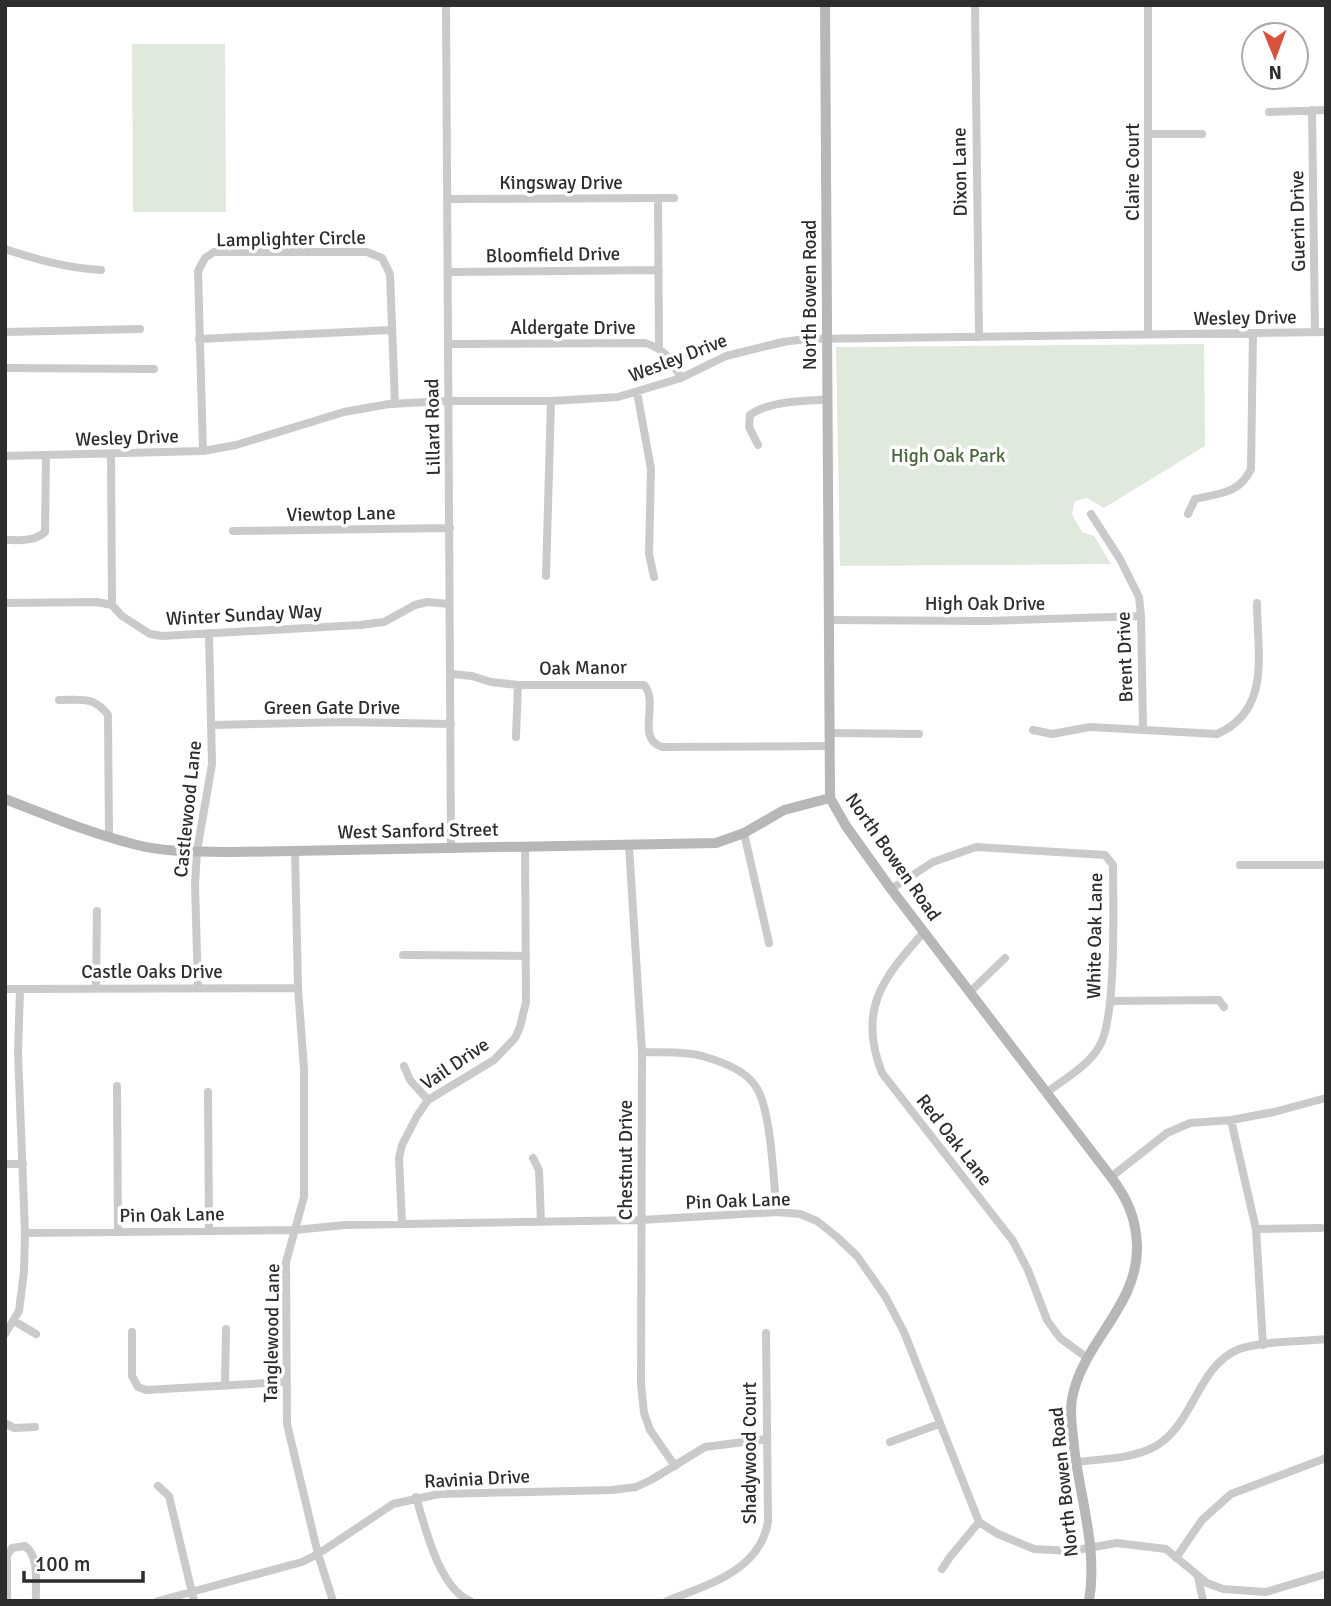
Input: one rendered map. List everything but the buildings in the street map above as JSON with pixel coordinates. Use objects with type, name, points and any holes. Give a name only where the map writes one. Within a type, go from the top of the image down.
[{"type":"street","name":"Lillard Road","points":[[446,5],[451,848]]},
{"type":"street","name":"North Bowen Road","points":[[825,5],[830,798],[891,889],[1124,1194],[1131,1210],[1136,1230],[1135,1274],[1117,1313],[1086,1357],[1072,1398],[1070,1414],[1090,1548],[1090,1601]]},
{"type":"street","name":"Dixon Lane","points":[[975,5],[979,337]]},
{"type":"street","name":"Claire Court","points":[[1148,8],[1148,335]]},
{"type":"street","name":"Guerin Drive","points":[[1312,110],[1315,332]]},
{"type":"street","points":[[1269,112],[1326,110]]},
{"type":"street","points":[[1148,134],[1202,134]]},
{"type":"street","points":[[658,198],[659,347]]},
{"type":"street","name":"Kingsway Drive","points":[[447,199],[674,198]]},
{"type":"street","points":[[5,249],[71,268],[101,270]]},
{"type":"street","name":"Lamplighter Circle","points":[[203,451],[198,271],[205,258],[214,252],[375,254],[388,266],[390,274],[394,404]]},
{"type":"street","name":"Bloomfield Drive","points":[[448,272],[659,270]]},
{"type":"street","points":[[5,332],[140,329]]},
{"type":"street","points":[[199,339],[391,330]]},
{"type":"street","name":"Wesley Drive","points":[[5,456],[203,451],[236,445],[344,412],[394,404],[618,397],[681,378],[726,356],[783,342],[827,339],[1326,332]]},
{"type":"street","points":[[1188,514],[1195,499],[1237,488],[1245,482],[1251,470],[1253,334]]},
{"type":"street","name":"Aldergate Drive","points":[[448,344],[645,343],[659,347],[670,358],[681,378]]},
{"type":"street","points":[[5,368],[154,369]]},
{"type":"street","points":[[637,392],[652,469],[649,554],[654,577]]},
{"type":"street","points":[[758,445],[748,422],[755,411],[784,404],[828,399]]},
{"type":"street","points":[[546,576],[551,401]]},
{"type":"street","points":[[5,603],[97,602],[112,605],[111,455]]},
{"type":"street","points":[[5,540],[31,540],[45,532],[46,456]]},
{"type":"street","name":"Brent Drive","points":[[1091,514],[1135,585],[1141,616],[1143,728]]},
{"type":"street","name":"Viewtop Lane","points":[[233,531],[450,528]]},
{"type":"street","name":"Winter Sunday Way","points":[[112,605],[122,616],[150,634],[164,636],[372,623],[393,618],[415,605],[427,602],[449,604]]},
{"type":"street","points":[[1033,730],[1052,734],[1090,727],[1143,728],[1217,734],[1230,728],[1243,718],[1257,689],[1257,603]]},
{"type":"street","name":"High Oak Drive","points":[[829,620],[987,621],[1141,616]]},
{"type":"street","name":"Castlewood Lane","points":[[198,988],[195,886],[212,764],[209,633]]},
{"type":"street","name":"Oak Manor","points":[[451,674],[518,685],[644,685],[651,695],[649,736],[656,745],[662,747],[831,746]]},
{"type":"street","points":[[516,737],[518,685]]},
{"type":"street","points":[[59,700],[92,700],[101,705],[108,715],[109,836]]},
{"type":"street","name":"Green Gate Drive","points":[[212,725],[345,722],[451,724]]},
{"type":"street","points":[[830,733],[919,734]]},
{"type":"street","name":"West Sanford Street","points":[[5,799],[77,828],[150,847],[198,851],[295,851],[716,843],[744,833],[784,810],[830,798]]},
{"type":"street","points":[[744,833],[769,943]]},
{"type":"street","name":"Vail Drive","points":[[402,1224],[399,1158],[402,1144],[428,1100],[494,1060],[515,1038],[526,1002],[525,846]]},
{"type":"street","name":"Chestnut Drive","points":[[628,846],[642,1052],[641,1384],[644,1412],[650,1430],[676,1466]]},
{"type":"street","name":"White Oak Lane","points":[[891,889],[933,862],[976,847],[1104,855],[1113,865],[1111,1002],[1108,1021],[1100,1047],[1088,1060],[1046,1093]]},
{"type":"street","name":"Tanglewood Lane","points":[[295,851],[298,988],[304,1069],[304,1197],[286,1262],[287,1424],[318,1554],[333,1601]]},
{"type":"street","points":[[1240,864],[1326,865]]},
{"type":"street","points":[[96,988],[97,911]]},
{"type":"street","name":"Red Oak Lane","points":[[924,932],[894,966],[881,986],[874,1007],[872,1031],[875,1055],[882,1073],[1013,1241],[1028,1270],[1047,1320],[1060,1338],[1086,1357]]},
{"type":"street","points":[[403,956],[526,956]]},
{"type":"street","points":[[970,992],[1005,958]]},
{"type":"street","name":"Castle Oaks Drive","points":[[5,989],[298,988]]},
{"type":"street","points":[[5,1334],[19,1311],[23,1291],[25,1233],[18,1052],[20,989]]},
{"type":"street","points":[[1111,1002],[1219,1000],[1224,1007]]},
{"type":"street","points":[[642,1052],[702,1056],[728,1065],[757,1087],[764,1104],[777,1212]]},
{"type":"street","points":[[404,1066],[410,1080],[428,1100]]},
{"type":"street","points":[[117,1086],[118,1232]]},
{"type":"street","points":[[208,1093],[209,1231]]},
{"type":"street","points":[[1111,1177],[1167,1133],[1190,1123],[1231,1120],[1326,1098]]},
{"type":"street","points":[[1231,1120],[1256,1229],[1263,1345]]},
{"type":"street","points":[[533,1158],[539,1170],[541,1222]]},
{"type":"street","points":[[5,1164],[23,1164]]},
{"type":"street","name":"Pin Oak Lane","points":[[25,1233],[295,1230],[345,1225],[641,1220],[777,1212],[800,1214],[817,1221],[857,1256],[885,1296],[904,1332],[979,1522]]},
{"type":"street","points":[[1256,1229],[1321,1228]]},
{"type":"street","points":[[14,1321],[36,1334]]},
{"type":"street","points":[[225,1385],[226,1329]]},
{"type":"street","points":[[132,1332],[132,1376],[138,1387],[146,1390],[286,1382]]},
{"type":"street","name":"Shadywood Court","points":[[667,1601],[733,1574],[762,1544],[768,1522],[766,1333]]},
{"type":"street","points":[[1076,1462],[1134,1454],[1153,1448],[1169,1438],[1178,1428],[1212,1371],[1228,1356],[1241,1349],[1326,1339]]},
{"type":"street","points":[[5,1423],[13,1428],[35,1427]]},
{"type":"street","points":[[890,1442],[939,1424]]},
{"type":"street","name":"Ravinia Drive","points":[[158,1601],[192,1597],[302,1562],[393,1504],[416,1497],[636,1487],[705,1447],[767,1439]]},
{"type":"street","points":[[1176,1558],[1202,1520],[1231,1494],[1326,1458]]},
{"type":"street","points":[[159,1486],[169,1496],[192,1597]]},
{"type":"street","points":[[416,1497],[433,1552],[455,1590],[470,1601]]},
{"type":"street","points":[[942,1569],[979,1522],[998,1534],[1034,1549],[1071,1551],[1117,1543],[1166,1549],[1198,1577],[1223,1589],[1266,1592],[1326,1574]]},
{"type":"street","points":[[7,1601],[7,1556],[12,1548],[24,1546],[32,1551],[35,1564],[36,1601]]},
{"type":"street","points":[[1198,1577],[1203,1601]]},
{"type":"green space","points":[[132,44],[225,44],[226,212],[133,212]]},
{"type":"green space","name":"High Oak Park","points":[[1204,344],[1205,446],[1104,508],[1087,498],[1075,501],[1072,514],[1082,532],[1094,536],[1111,564],[840,566],[836,347]]}]
